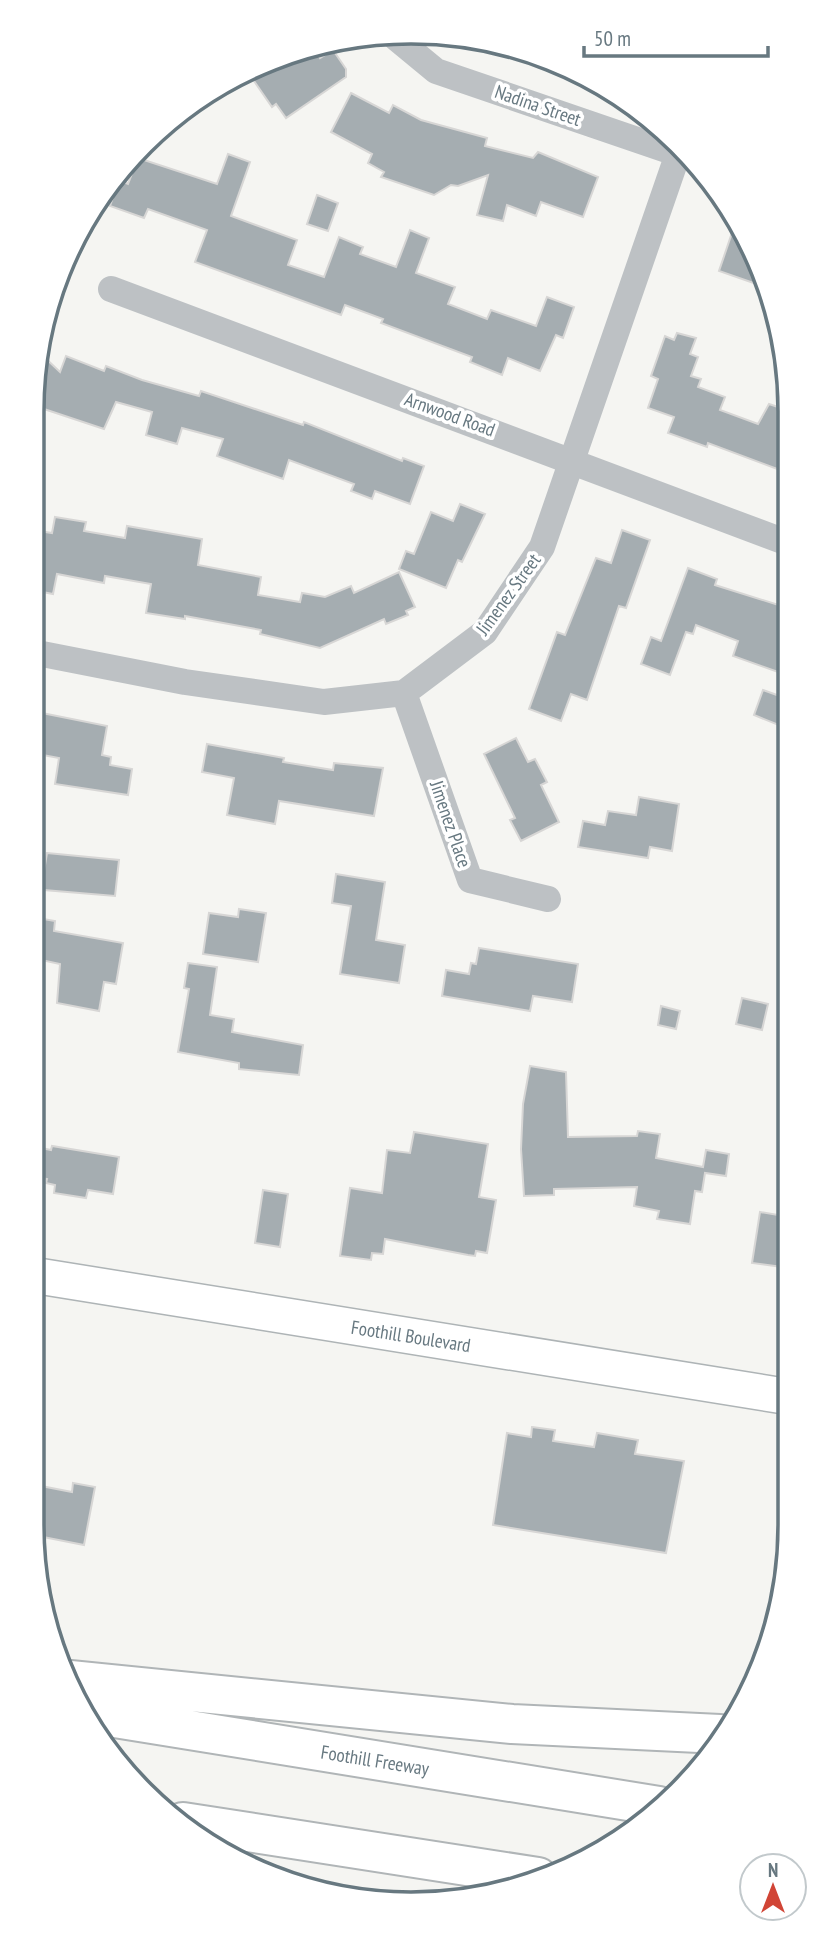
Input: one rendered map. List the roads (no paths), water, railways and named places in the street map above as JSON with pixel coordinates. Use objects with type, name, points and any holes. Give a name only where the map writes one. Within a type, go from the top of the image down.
[{"type":"highway","points":[[79,1681],[512,1724],[713,1734]]},
{"type":"highway","name":"Foothill Freeway","points":[[97,1715],[650,1804]]},
{"type":"highway","points":[[199,1825],[523,1875]]},
{"type":"main road","name":"Foothill Boulevard","points":[[44,1277],[778,1395]]},
{"type":"street","name":"Nadina Street","points":[[405,44],[436,71],[667,148]]},
{"type":"street","name":"Jimenez Street","points":[[404,693],[485,632],[542,547],[571,459],[680,161]]},
{"type":"street","name":"Arnwood Road","points":[[111,289],[778,538]]},
{"type":"street","points":[[44,654],[185,682],[324,702],[404,693]]},
{"type":"street","name":"Jimenez Place","points":[[404,693],[470,880],[548,899]]}]
